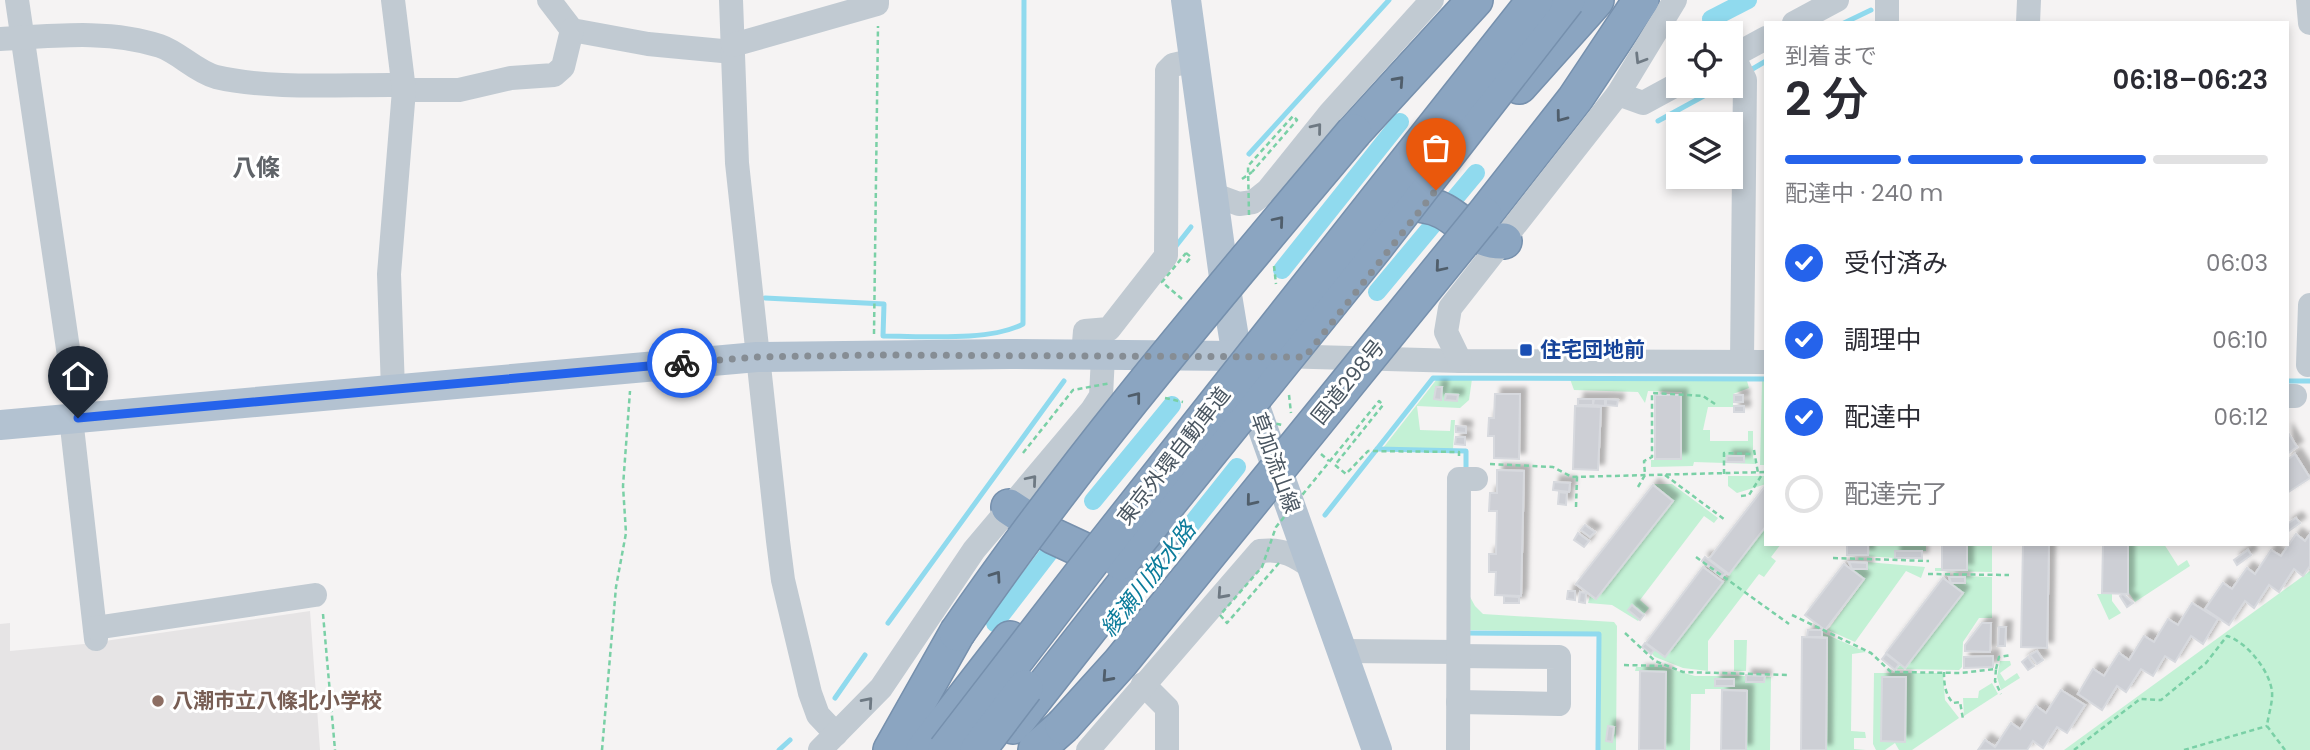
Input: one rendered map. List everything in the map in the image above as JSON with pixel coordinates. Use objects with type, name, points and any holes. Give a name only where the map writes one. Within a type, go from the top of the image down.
[{"type":"highway","points":[[891,750],[957,632],[1001,568],[1174,349],[1354,132],[1475,0]]},
{"type":"highway","points":[[924,750],[1080,549],[1488,40],[1513,0]]},
{"type":"highway","name":"東京外環自動車道","points":[[946,750],[1109,538],[1535,0]]},
{"type":"highway","name":"東京外環自動車道","points":[[978,750],[1113,572],[1376,246],[1567,0]]},
{"type":"highway","points":[[996,750],[1034,697],[1527,75],[1596,0]]},
{"type":"highway","name":"国道298号","points":[[1037,750],[1063,726],[1120,663],[1494,228],[1641,0]]},
{"type":"highway","points":[[1424,205],[1445,211],[1489,242],[1494,228]]},
{"type":"highway","points":[[1009,507],[1053,536],[1080,549]]},
{"type":"main road","name":"草加流山線","points":[[1186,0],[1237,356],[1377,750]]},
{"type":"main road","points":[[0,425],[757,357],[873,355],[1100,365],[1237,356]]},
{"type":"street","points":[[17,0],[11,38],[75,418],[95,634],[315,596]]},
{"type":"street","points":[[393,0],[403,88],[389,274],[393,390]]},
{"type":"street","points":[[549,0],[572,30],[648,44],[733,49],[877,2]]},
{"type":"street","points":[[731,0],[737,163],[783,580],[814,704],[828,742],[881,688],[966,561],[1101,396],[1100,365],[1085,331],[1109,329],[1166,256],[1167,71],[1173,65],[1195,61]]},
{"type":"street","points":[[1212,194],[1239,204],[1253,202],[1268,190],[1330,113],[1432,0]]},
{"type":"street","points":[[1460,362],[1446,332],[1445,322],[1494,228],[1618,94],[1675,0]]},
{"type":"street","points":[[1798,21],[1837,0]]},
{"type":"street","points":[[1887,0],[1888,21]]},
{"type":"street","points":[[2028,21],[2029,0]]},
{"type":"street","points":[[2308,0],[2310,23]]},
{"type":"street","points":[[11,38],[95,36],[133,40],[182,56],[200,70],[215,76],[234,79],[459,90],[511,78],[554,75],[563,67],[572,30]]},
{"type":"street","points":[[1743,61],[1764,40]]},
{"type":"street","points":[[1618,94],[1643,103],[1666,91]]},
{"type":"street","points":[[1237,356],[1460,362],[1754,361],[1740,98]]},
{"type":"street","points":[[2302,365],[2310,305]]},
{"type":"street","points":[[1458,750],[1458,654],[1474,474]]},
{"type":"street","points":[[1088,750],[1260,551],[1275,549],[1293,555],[1314,569]]},
{"type":"street","points":[[1343,651],[1559,657],[1559,704],[1458,702]]},
{"type":"street","points":[[1143,684],[1167,708],[1167,750]]},
{"type":"path","points":[[873,355],[877,2]]},
{"type":"path","points":[[1241,179],[1252,172],[1297,120],[1293,116],[1248,166],[1249,215]]},
{"type":"path","points":[[1186,253],[1163,282],[1188,305]]},
{"type":"path","points":[[1023,453],[1073,390],[1100,365]]},
{"type":"path","points":[[602,750],[616,587],[626,533],[623,486],[630,413],[629,368]]},
{"type":"path","points":[[1638,487],[1645,475],[1644,461],[1652,457],[1652,393],[1703,396],[1715,404]]},
{"type":"path","points":[[1279,563],[1227,623],[1220,615],[1262,567],[1276,527],[1379,401],[1383,405],[1335,465],[1346,474],[1368,451],[1459,452],[1474,474],[1553,467],[1577,477],[1764,472]]},
{"type":"path","points":[[1724,474],[1724,453],[1754,452],[1758,473]]},
{"type":"path","points":[[1562,471],[1564,467]]},
{"type":"path","points":[[1741,496],[1749,495],[1764,473]]},
{"type":"path","points":[[1664,475],[1724,519]]},
{"type":"path","points":[[1576,507],[1577,477]]},
{"type":"path","points":[[1696,556],[1789,624]]},
{"type":"path","points":[[1833,558],[1928,561]]},
{"type":"path","points":[[1928,574],[2009,575]]},
{"type":"path","points":[[315,596],[323,610],[335,750]]},
{"type":"path","points":[[1793,615],[1871,653],[1891,672],[1996,669]]},
{"type":"path","points":[[1625,633],[1644,653],[1665,666],[1683,672],[1789,675]]},
{"type":"path","points":[[2074,750],[2140,699],[2161,700],[2206,663],[2227,636],[2241,640],[2252,652],[2272,691],[2267,726],[2285,750]]},
{"type":"path","points":[[2001,694],[1995,681],[1998,657],[2011,655]]},
{"type":"path","points":[[1624,665],[1665,666]]},
{"type":"path","points":[[1944,672],[1944,687],[1953,704],[1960,702],[1963,719]]},
{"type":"path","points":[[2184,750],[2267,726]]},
{"type":"shaded area","name":"八潮市立八條北小学校","points":[[310,611],[320,750],[0,750],[0,624],[10,623],[10,651],[84,644]]},
{"type":"green space","points":[[1437,379],[1472,379],[1469,400],[1460,408],[1417,406],[1420,430],[1450,431],[1451,420],[1455,420],[1453,449],[1383,448]]},
{"type":"green space","points":[[1570,379],[1747,381],[1749,388],[1733,394],[1733,407],[1708,407],[1703,430],[1710,430],[1710,441],[1748,441],[1748,431],[1753,431],[1753,457],[1756,464],[1694,462],[1693,466],[1651,467],[1651,460],[1682,460],[1682,392],[1648,391],[1645,403],[1638,392],[1574,390]]},
{"type":"green space","points":[[1762,381],[1764,381],[1764,465],[1760,465]]},
{"type":"green space","points":[[1728,476],[1764,476],[1764,485],[1737,493],[1728,486]]},
{"type":"green space","points":[[1654,484],[1672,484],[1718,518],[1714,523],[1704,516],[1640,600],[1649,608],[1638,621],[1612,605],[1588,603],[1590,596],[1596,600],[1674,501]]},
{"type":"green space","points":[[1764,530],[1764,546],[1779,546],[1771,557],[1776,561],[1764,577],[1759,574],[1708,641],[1708,671],[1683,668],[1652,654],[1655,650],[1665,657]]},
{"type":"green space","points":[[1870,546],[1926,546],[1926,551],[1895,551],[1895,558],[1848,555],[1869,555]]},
{"type":"green space","points":[[1968,546],[1992,546],[1992,572],[1935,571],[1935,568],[1968,568]]},
{"type":"green space","points":[[2129,546],[2165,546],[2178,566],[2187,560],[2190,566],[2135,602],[2129,593]]},
{"type":"green space","points":[[1867,562],[1925,567],[1921,578],[1906,571],[1855,642],[1828,630],[1865,579],[1852,569],[1867,569]]},
{"type":"green space","points":[[2310,571],[2310,750],[2064,750]]},
{"type":"green space","points":[[1965,576],[1992,577],[1992,618],[1979,618],[1963,642],[1962,667],[1959,670],[1896,669],[1900,665],[1906,668],[1964,593],[1951,583],[1965,583]]},
{"type":"green space","points":[[2097,594],[2112,594],[2112,601],[2121,613],[2109,620]]},
{"type":"green space","points":[[1469,595],[1483,614],[1614,622],[1617,626],[1616,750],[1600,750],[1601,633],[1470,630]]},
{"type":"green space","points":[[1823,633],[1866,652],[1852,654],[1851,731],[1865,732],[1866,738],[1854,738],[1854,749],[1866,750],[1827,750],[1828,637],[1823,636]]},
{"type":"green space","points":[[1734,640],[1747,640],[1746,671],[1734,671]]},
{"type":"green space","points":[[2000,661],[2010,661],[2011,665],[2000,673],[2005,681],[2017,673],[2020,678],[2001,690],[1997,677]]},
{"type":"green space","points":[[1636,667],[1663,667],[1695,676],[1745,676],[1745,683],[1765,683],[1765,677],[1771,677],[1770,750],[1747,750],[1747,689],[1705,689],[1705,694],[1691,694],[1690,750],[1666,750],[1666,671],[1635,671]]},
{"type":"green space","points":[[1874,673],[1943,673],[1945,700],[1959,718],[1912,750],[1899,750],[1895,743],[1885,750],[1876,750],[1873,744]]},
{"type":"green space","points":[[1992,683],[1998,694],[1964,716],[1963,698],[1978,698],[1979,691]]},
{"type":"building","points":[[1436,387],[1442,387],[1441,400],[1434,399]]},
{"type":"building","points":[[1446,394],[1458,395],[1457,401],[1445,400]]},
{"type":"building","points":[[1495,394],[1520,394],[1519,459],[1494,458],[1494,436],[1488,436],[1489,418],[1494,418]]},
{"type":"building","points":[[1655,395],[1681,395],[1681,459],[1655,459]]},
{"type":"building","points":[[1734,395],[1743,395],[1743,402],[1734,402]]},
{"type":"building","points":[[1578,399],[1593,399],[1593,405],[1578,405]]},
{"type":"building","points":[[1594,399],[1605,399],[1605,406],[1593,405]]},
{"type":"building","points":[[1606,399],[1618,400],[1617,406],[1606,405]]},
{"type":"building","points":[[1575,406],[1601,407],[1598,470],[1573,469]]},
{"type":"building","points":[[1734,406],[1744,406],[1744,412],[1734,412]]},
{"type":"building","points":[[1456,426],[1466,427],[1466,433],[1456,432]]},
{"type":"building","points":[[2289,434],[2297,447],[2289,453]]},
{"type":"building","points":[[1456,437],[1465,437],[1465,445],[1455,444]]},
{"type":"building","points":[[2295,454],[2310,478],[2289,492],[2289,458]]},
{"type":"building","points":[[1727,456],[1744,456],[1744,462],[1726,462]]},
{"type":"building","points":[[1497,470],[1524,471],[1521,596],[1495,595],[1496,572],[1489,572],[1489,554],[1496,554],[1497,511],[1489,511],[1490,493],[1497,493]]},
{"type":"building","points":[[1554,482],[1570,483],[1569,492],[1553,490]]},
{"type":"building","points":[[1653,485],[1673,501],[1596,599],[1576,584]]},
{"type":"building","points":[[1764,488],[1764,529],[1729,574],[1709,559]]},
{"type":"building","points":[[1559,492],[1567,493],[1566,505],[1558,504]]},
{"type":"building","points":[[2296,518],[2300,523],[2289,531],[2289,523]]},
{"type":"building","points":[[1585,525],[1595,532],[1590,537],[1581,530]]},
{"type":"building","points":[[1578,533],[1589,541],[1584,547],[1574,540]]},
{"type":"building","points":[[2296,534],[2305,541],[2310,534],[2310,566],[2303,576],[2294,569],[2279,592],[2269,585],[2254,608],[2245,601],[2229,625],[2205,609],[2223,583],[2232,589],[2247,568],[2255,574],[2271,550],[2281,556]]},
{"type":"building","points":[[1847,546],[1868,546],[1868,555],[1847,555]]},
{"type":"building","points":[[1942,546],[1967,546],[1967,570],[1942,570]]},
{"type":"building","points":[[2023,546],[2049,546],[2047,648],[2021,647]]},
{"type":"building","points":[[2103,546],[2128,546],[2128,594],[2102,593]]},
{"type":"building","points":[[2248,550],[2251,555],[2237,565],[2234,560]]},
{"type":"building","points":[[1895,551],[1922,551],[1922,558],[1895,558]]},
{"type":"building","points":[[1705,557],[1726,573],[1722,577],[1702,561]]},
{"type":"building","points":[[1849,562],[1867,563],[1867,569],[1852,569]]},
{"type":"building","points":[[1844,564],[1864,579],[1825,630],[1805,615]]},
{"type":"building","points":[[1703,567],[1723,582],[1665,657],[1646,643]]},
{"type":"building","points":[[1949,577],[1965,577],[1965,583],[1951,583]]},
{"type":"building","points":[[1943,578],[1963,593],[1905,668],[1886,653]]},
{"type":"building","points":[[1568,591],[1575,591],[1575,600],[1567,599]]},
{"type":"building","points":[[1580,592],[1586,593],[1585,603],[1579,602]]},
{"type":"building","points":[[2123,594],[2133,603],[2127,607],[2120,596]]},
{"type":"building","points":[[1504,596],[1519,597],[1519,603],[1504,603]]},
{"type":"building","points":[[2192,603],[2218,619],[2203,644],[2191,636],[2175,662],[2165,656],[2153,676],[2141,669],[2126,692],[2117,686],[2102,710],[2078,694],[2093,669],[2104,676],[2119,653],[2129,660],[2144,636],[2154,642],[2168,619],[2178,625]]},
{"type":"building","points":[[1632,605],[1644,615],[1640,620],[1628,610]]},
{"type":"building","points":[[1982,623],[1991,623],[1990,652],[1965,651],[1965,645]]},
{"type":"building","points":[[1999,627],[2006,627],[2005,646],[1998,646]]},
{"type":"building","points":[[1808,630],[1822,630],[1822,637],[1807,637]]},
{"type":"building","points":[[1802,637],[1827,638],[1826,750],[1801,750]]},
{"type":"building","points":[[1645,643],[1654,650],[1651,654],[1642,647]]},
{"type":"building","points":[[2037,651],[2043,660],[2037,664],[2030,655]]},
{"type":"building","points":[[1886,654],[1899,664],[1895,670],[1882,659]]},
{"type":"building","points":[[1993,656],[1993,667],[1964,668],[1964,657]]},
{"type":"building","points":[[2028,657],[2034,666],[2028,670],[2022,662]]},
{"type":"building","points":[[1640,671],[1666,672],[1665,750],[1639,750]]},
{"type":"building","points":[[1746,675],[1765,676],[1764,682],[1746,682]]},
{"type":"building","points":[[1882,677],[1906,677],[1905,742],[1881,741]]},
{"type":"building","points":[[1715,679],[1734,679],[1734,686],[1715,686]]},
{"type":"building","points":[[1722,690],[1747,691],[1746,750],[1721,750]]},
{"type":"building","points":[[2061,690],[2085,705],[2067,733],[2057,727],[2043,748],[2033,741],[2027,750],[1978,750],[1985,740],[1995,747],[2011,723],[2020,729],[2036,706],[2046,713]]},
{"type":"building","points":[[1608,726],[1614,727],[1612,742],[1606,741]]},
{"type":"waterway","points":[[765,298],[884,304],[883,336],[974,336],[1009,330],[1023,324],[1024,0]]},
{"type":"waterway","points":[[1249,154],[1389,0]]},
{"type":"waterway","name":"綾瀬川放水路","points":[[1711,19],[1748,0]]},
{"type":"waterway","points":[[1848,21],[1871,10]]},
{"type":"waterway","points":[[1749,71],[1764,62]]},
{"type":"waterway","points":[[1658,121],[1700,98]]},
{"type":"waterway","name":"綾瀬川放水路","points":[[1282,270],[1400,122]]},
{"type":"waterway","name":"綾瀬川放水路","points":[[1377,292],[1476,173]]},
{"type":"waterway","points":[[1176,246],[1191,227]]},
{"type":"waterway","points":[[1325,515],[1433,378],[1764,379]]},
{"type":"waterway","points":[[888,623],[1064,381]]},
{"type":"waterway","points":[[2289,381],[2310,381]]},
{"type":"waterway","name":"綾瀬川放水路","points":[[1093,501],[1172,405]]},
{"type":"waterway","points":[[1377,449],[1466,451],[1466,473]]},
{"type":"waterway","name":"綾瀬川放水路","points":[[1163,560],[1237,467]]},
{"type":"waterway","name":"綾瀬川放水路","points":[[995,623],[1049,553]]},
{"type":"waterway","points":[[1466,633],[1599,634],[1598,750]]},
{"type":"waterway","points":[[835,698],[865,655]]},
{"type":"waterway","points":[[779,750],[790,740]]},
{"type":"way so far","points":[[682,363],[757,357],[873,355],[1305,357],[1436,190]]},
{"type":"place","name":"住宅団地前","points":[[1526,350]]},
{"type":"place","name":"八潮市立八條北小学校","points":[[158,701]]},
{"type":"district","name":"八條","points":[[256,168]]},
{"type":"route","points":[[78,418],[682,363]]}]
